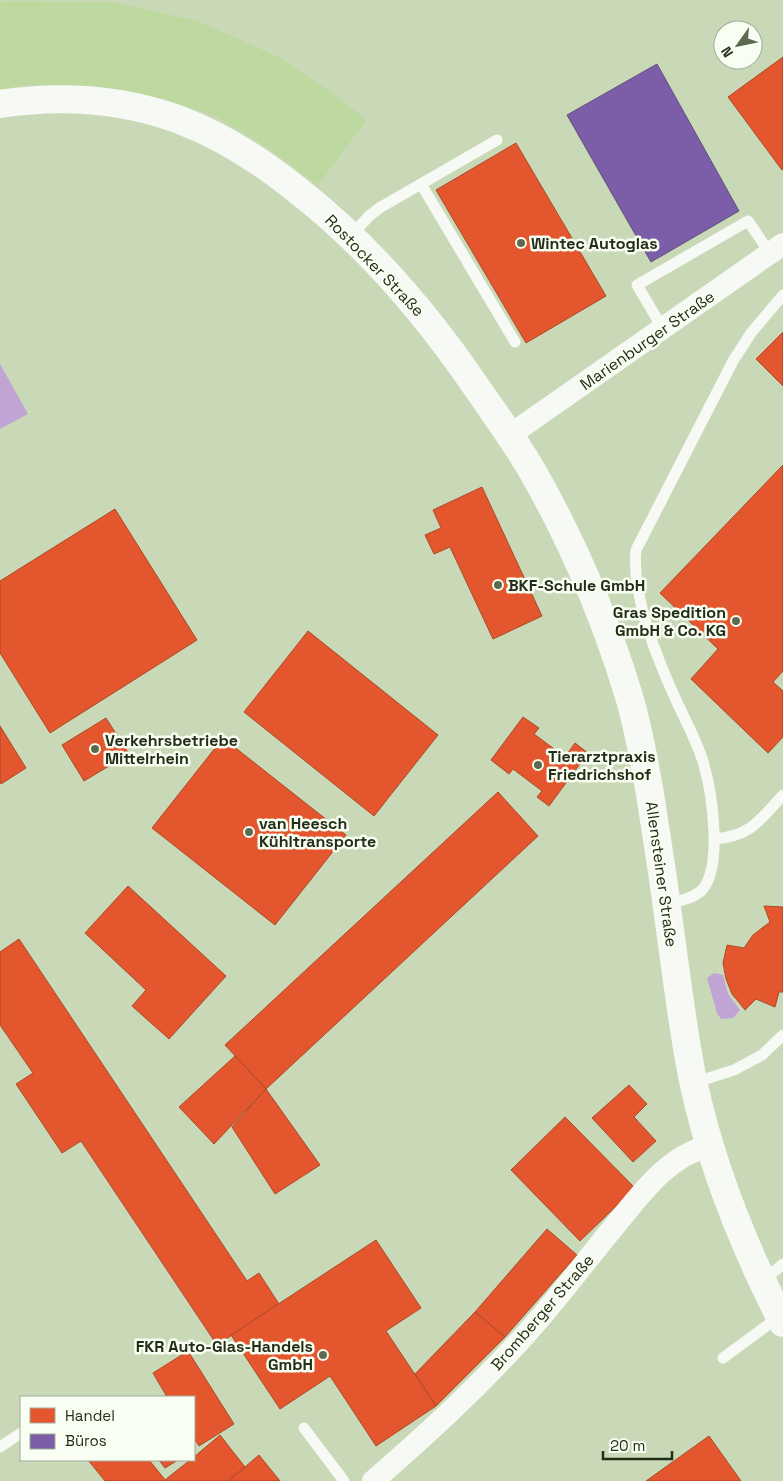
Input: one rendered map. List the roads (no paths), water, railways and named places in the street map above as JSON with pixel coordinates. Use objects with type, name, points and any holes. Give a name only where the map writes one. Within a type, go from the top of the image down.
[{"type":"street","name":"Rostocker Straße","points":[[0,104],[29,100],[76,99],[125,105],[180,120],[221,139],[259,162],[301,192],[351,236],[389,274],[455,355],[510,435]]},
{"type":"street","name":"Marienburger Straße","points":[[510,435],[777,249]]},
{"type":"street","name":"Allensteiner Straße","points":[[510,435],[531,469],[557,518],[595,603],[630,697],[643,755],[693,1083],[720,1181],[773,1273],[781,1319]]},
{"type":"street","name":"Bromberger Straße","points":[[373,1481],[438,1424],[517,1344],[656,1178],[678,1159],[694,1150],[709,1146]]},
{"type":"lane","points":[[351,236],[369,216],[381,207],[497,140]]},
{"type":"lane","points":[[421,184],[515,342]]},
{"type":"lane","points":[[663,329],[637,285],[748,221],[777,249]]},
{"type":"lane","points":[[667,903],[688,898],[701,891],[708,881],[713,862],[715,839],[704,766],[698,747],[656,654],[636,586],[634,565],[636,550],[733,361],[751,333],[783,295]]},
{"type":"lane","points":[[715,839],[731,838],[755,825],[783,795]]},
{"type":"lane","points":[[693,1083],[734,1070],[762,1055],[783,1035]]},
{"type":"lane","points":[[723,1358],[781,1319]]},
{"type":"lane","points":[[304,1428],[344,1481]]},
{"type":"lane","points":[[0,1447],[20,1434]]},
{"type":"place","name":"Wintec Autoglas","points":[[521,243]]},
{"type":"place","name":"BKF-Schule GmbH","points":[[498,585]]},
{"type":"place","name":"Gras Spedition GmbH & Co. KG","points":[[736,621]]},
{"type":"place","name":"Verkehrsbetriebe Mittelrhein","points":[[95,749]]},
{"type":"place","name":"Tierarztpraxis Friedrichshof","points":[[538,765]]},
{"type":"place","name":"van Heesch Kühltransporte","points":[[249,832]]},
{"type":"place","name":"FKR Auto-Glas-Handels GmbH","points":[[323,1355]]}]
